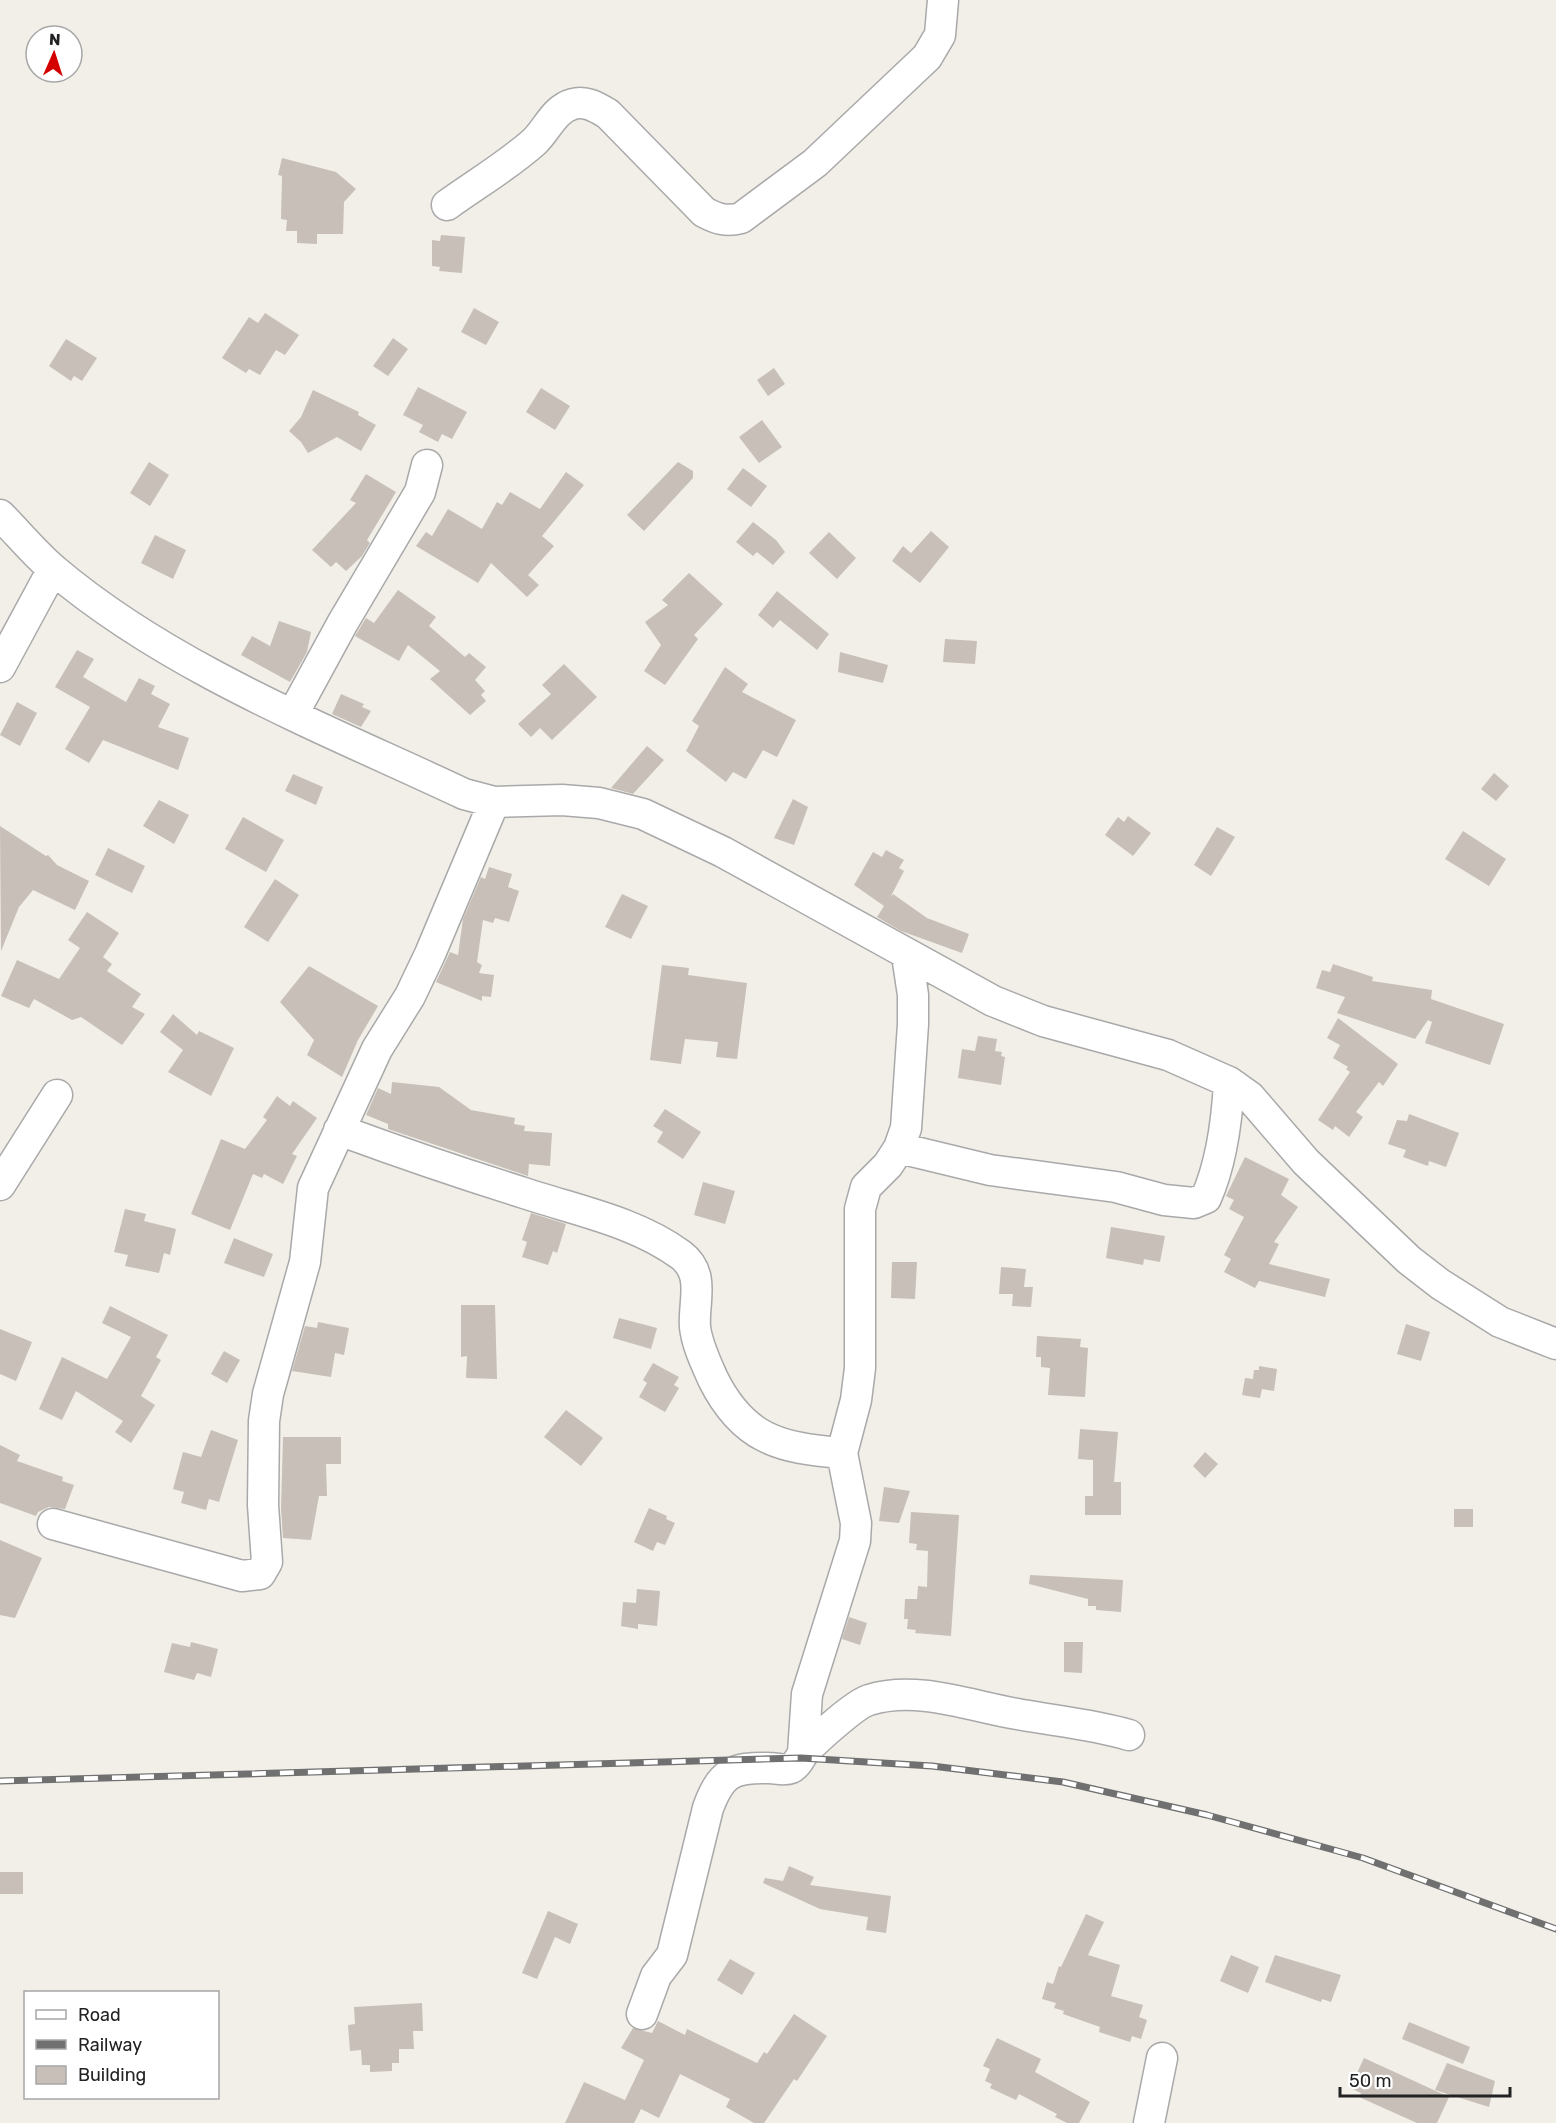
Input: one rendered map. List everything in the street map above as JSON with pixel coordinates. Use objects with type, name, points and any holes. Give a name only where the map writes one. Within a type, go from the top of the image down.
[{"type":"street","points":[[447,206],[536,141],[560,110],[574,103],[591,104],[608,114],[704,212],[717,219],[730,221],[741,218],[815,163],[927,57],[940,35],[944,0]]},
{"type":"street","points":[[293,714],[342,624],[420,492],[427,465]]},
{"type":"street","points":[[0,515],[53,569],[158,644],[293,714],[464,794],[494,802],[562,800],[599,803],[643,814],[723,852],[993,1002],[1044,1021],[1168,1055],[1229,1082],[1250,1097],[1306,1162],[1409,1260],[1440,1284],[1500,1322],[1556,1344]]},
{"type":"street","points":[[0,667],[53,569]]},
{"type":"street","points":[[53,1524],[242,1576],[260,1574],[267,1562],[263,1505],[264,1421],[268,1394],[305,1262],[313,1188],[377,1048],[410,996],[430,954],[494,802]]},
{"type":"street","points":[[803,1753],[807,1694],[855,1541],[856,1523],[842,1453],[856,1400],[860,1368],[861,1197],[866,1187],[888,1165],[899,1148],[906,1128],[913,1024],[913,995],[907,955]]},
{"type":"street","points":[[899,1148],[990,1170],[1116,1187],[1164,1200],[1194,1203],[1206,1198],[1211,1186],[1227,1116],[1229,1082]]},
{"type":"street","points":[[0,1185],[57,1095]]},
{"type":"street","points":[[339,1130],[633,1228],[682,1256],[694,1268],[697,1285],[697,1338],[720,1391],[739,1419],[772,1442],[805,1450],[842,1453]]},
{"type":"street","points":[[642,2014],[657,1976],[672,1955],[681,1909],[716,1787],[734,1771],[750,1768],[787,1769],[795,1766],[803,1753],[867,1700],[908,1695],[950,1699],[1058,1721],[1078,1722],[1129,1734]]},
{"type":"street","points":[[1149,2123],[1162,2058]]},
{"type":"building","points":[[282,158],[336,172],[356,189],[344,202],[343,234],[317,234],[317,244],[297,243],[297,231],[286,231],[287,220],[281,219],[282,176],[278,175]]},
{"type":"building","points":[[441,235],[465,237],[462,273],[439,271],[440,267],[432,266],[432,240],[440,241]]},
{"type":"building","points":[[474,308],[499,322],[486,345],[461,332]]},
{"type":"building","points":[[265,313],[299,335],[285,355],[276,350],[260,375],[249,369],[246,373],[222,358],[249,317],[258,323]]},
{"type":"building","points":[[393,338],[408,349],[388,376],[373,366]]},
{"type":"building","points":[[66,339],[97,358],[82,381],[74,376],[71,381],[49,366]]},
{"type":"building","points":[[774,368],[785,384],[768,396],[757,380]]},
{"type":"building","points":[[418,387],[467,412],[452,439],[442,434],[438,442],[419,432],[423,425],[403,415]]},
{"type":"building","points":[[541,388],[570,406],[555,430],[526,412]]},
{"type":"building","points":[[313,390],[359,412],[358,415],[376,425],[361,451],[337,437],[308,453],[301,442],[289,431],[301,417]]},
{"type":"building","points":[[762,420],[782,447],[759,463],[739,437]]},
{"type":"building","points":[[149,462],[169,475],[150,506],[130,493]]},
{"type":"building","points":[[678,462],[693,471],[693,478],[644,531],[627,515]]},
{"type":"building","points":[[743,468],[767,486],[751,507],[727,489]]},
{"type":"building","points":[[566,472],[584,485],[542,536],[554,546],[528,575],[539,585],[527,597],[491,563],[478,583],[416,546],[426,532],[432,536],[448,509],[482,529],[497,502],[502,505],[510,492],[540,509]]},
{"type":"building","points":[[366,474],[396,492],[367,540],[370,543],[362,556],[346,571],[336,562],[331,567],[312,550],[356,503],[350,500]]},
{"type":"building","points":[[753,522],[776,540],[785,552],[773,565],[757,552],[753,556],[736,542]]},
{"type":"building","points":[[931,531],[949,547],[920,583],[892,561],[903,546],[911,553]]},
{"type":"building","points":[[829,532],[856,558],[837,579],[809,553]]},
{"type":"building","points":[[155,535],[186,550],[173,579],[141,563]]},
{"type":"building","points":[[689,573],[723,604],[694,635],[698,639],[665,685],[644,671],[661,645],[645,622],[668,605],[662,600]]},
{"type":"building","points":[[398,590],[436,617],[429,626],[465,657],[469,653],[486,667],[475,680],[485,691],[481,695],[486,701],[470,715],[430,679],[440,671],[408,645],[399,661],[355,636],[366,618],[374,623]]},
{"type":"building","points":[[777,591],[829,634],[817,650],[780,620],[773,628],[758,615]]},
{"type":"building","points":[[279,621],[311,632],[307,652],[290,682],[241,655],[252,636],[270,646]]},
{"type":"building","points":[[945,639],[977,641],[975,664],[943,662]]},
{"type":"building","points":[[77,650],[94,659],[83,677],[126,702],[139,678],[155,686],[151,694],[170,704],[158,727],[189,738],[178,770],[103,740],[89,763],[65,749],[90,707],[55,687]]},
{"type":"building","points":[[840,652],[888,665],[883,683],[838,672]]},
{"type":"building","points":[[564,664],[597,697],[552,740],[540,728],[531,737],[518,724],[551,694],[542,685]]},
{"type":"building","points":[[725,667],[748,684],[742,692],[796,720],[777,757],[763,750],[746,779],[733,772],[726,782],[686,751],[699,726],[692,721]]},
{"type":"building","points":[[341,694],[364,704],[362,707],[371,711],[361,727],[332,714]]},
{"type":"building","points":[[17,702],[37,713],[20,746],[0,735]]},
{"type":"building","points":[[647,746],[664,760],[633,794],[611,788]]},
{"type":"building","points":[[1494,773],[1509,786],[1496,801],[1481,789]]},
{"type":"building","points":[[293,774],[323,787],[316,805],[285,791]]},
{"type":"building","points":[[793,799],[808,807],[794,845],[774,838]]},
{"type":"building","points":[[159,800],[189,815],[174,844],[143,826]]},
{"type":"building","points":[[1128,816],[1151,833],[1133,856],[1105,835],[1118,817],[1124,822]]},
{"type":"building","points":[[243,817],[284,840],[266,872],[225,849]]},
{"type":"building","points":[[0,826],[46,856],[48,855],[57,865],[89,881],[75,910],[33,890],[19,907],[1,951]]},
{"type":"building","points":[[1217,827],[1235,837],[1211,876],[1194,865]]},
{"type":"building","points":[[1463,831],[1506,859],[1489,886],[1445,859]]},
{"type":"building","points":[[108,848],[145,866],[132,893],[95,875]]},
{"type":"building","points":[[886,850],[904,860],[899,868],[904,871],[890,898],[893,894],[927,918],[969,934],[962,953],[901,931],[877,917],[884,906],[854,885],[873,852],[882,857]]},
{"type":"building","points":[[489,867],[512,874],[508,887],[519,891],[509,922],[495,918],[493,923],[483,920],[477,962],[482,965],[479,973],[494,975],[491,997],[482,996],[482,1001],[436,982],[450,952],[458,955],[463,919],[481,877],[485,879]]},
{"type":"building","points":[[275,879],[299,895],[268,942],[244,927]]},
{"type":"building","points":[[622,894],[648,906],[631,939],[605,927]]},
{"type":"building","points":[[87,912],[119,933],[103,957],[112,964],[107,971],[141,994],[132,1007],[145,1014],[122,1045],[81,1017],[72,1020],[34,999],[29,1008],[1,996],[17,960],[59,979],[80,948],[68,940]]},
{"type":"building","points":[[1333,964],[1373,977],[1372,981],[1432,990],[1431,999],[1504,1024],[1490,1065],[1425,1043],[1432,1022],[1428,1020],[1415,1039],[1337,1013],[1345,997],[1316,988],[1322,970],[1330,972]]},
{"type":"building","points":[[662,965],[689,968],[688,975],[747,983],[737,1059],[716,1057],[718,1042],[685,1039],[681,1064],[650,1060]]},
{"type":"building","points":[[309,966],[378,1006],[358,1040],[342,1077],[307,1055],[314,1040],[280,1002]]},
{"type":"building","points":[[173,1014],[197,1035],[199,1031],[234,1048],[211,1096],[168,1072],[183,1050],[160,1032]]},
{"type":"building","points":[[1338,1018],[1398,1064],[1383,1086],[1379,1082],[1356,1112],[1363,1117],[1349,1137],[1335,1126],[1333,1130],[1318,1120],[1350,1072],[1346,1069],[1348,1067],[1333,1058],[1340,1045],[1327,1038]]},
{"type":"building","points":[[978,1036],[997,1039],[995,1051],[1002,1052],[1001,1056],[1005,1057],[1001,1085],[958,1078],[962,1049],[975,1051]]},
{"type":"building","points":[[392,1082],[439,1087],[471,1110],[515,1118],[514,1124],[525,1126],[524,1131],[552,1133],[550,1166],[529,1164],[528,1176],[388,1129],[388,1124],[366,1115],[378,1088],[391,1094]]},
{"type":"building","points":[[277,1096],[290,1106],[293,1101],[317,1118],[292,1154],[297,1156],[283,1184],[264,1174],[262,1178],[253,1174],[230,1230],[191,1214],[221,1139],[245,1149],[267,1120],[263,1117]]},
{"type":"building","points":[[665,1109],[701,1132],[683,1159],[657,1142],[663,1132],[653,1126]]},
{"type":"building","points":[[1409,1114],[1459,1133],[1446,1167],[1429,1161],[1428,1166],[1403,1157],[1406,1150],[1388,1144],[1397,1120],[1407,1121]]},
{"type":"building","points":[[1245,1157],[1289,1179],[1281,1195],[1298,1207],[1274,1242],[1279,1244],[1269,1264],[1330,1279],[1325,1297],[1259,1281],[1255,1288],[1224,1272],[1231,1259],[1224,1255],[1244,1217],[1229,1209],[1234,1200],[1226,1196]]},
{"type":"building","points":[[703,1182],[735,1191],[725,1224],[694,1215]]},
{"type":"building","points":[[125,1209],[146,1214],[144,1221],[176,1229],[170,1255],[164,1253],[159,1273],[125,1266],[128,1255],[114,1252]]},
{"type":"building","points":[[531,1213],[566,1224],[557,1253],[553,1251],[548,1265],[522,1257],[527,1242],[522,1240]]},
{"type":"building","points":[[1111,1227],[1165,1236],[1160,1262],[1144,1259],[1143,1265],[1106,1258]]},
{"type":"building","points":[[234,1238],[273,1254],[264,1277],[224,1263]]},
{"type":"building","points":[[892,1262],[917,1262],[915,1299],[891,1298]]},
{"type":"building","points":[[1001,1267],[1026,1269],[1024,1287],[1033,1287],[1031,1307],[1012,1306],[1013,1294],[999,1294]]},
{"type":"building","points":[[461,1305],[495,1305],[497,1379],[466,1378],[467,1356],[461,1357]]},
{"type":"building","points":[[110,1306],[168,1335],[156,1357],[161,1360],[141,1396],[155,1405],[131,1443],[115,1432],[123,1421],[76,1391],[62,1420],[39,1409],[62,1357],[107,1379],[131,1337],[102,1323]]},
{"type":"building","points":[[619,1318],[657,1328],[651,1349],[613,1338]]},
{"type":"building","points":[[318,1322],[349,1328],[344,1355],[335,1353],[331,1377],[292,1371],[305,1326],[317,1328]]},
{"type":"building","points":[[1406,1324],[1430,1332],[1421,1361],[1397,1354]]},
{"type":"building","points":[[0,1329],[32,1342],[16,1381],[0,1374]]},
{"type":"building","points":[[1037,1336],[1081,1339],[1080,1347],[1088,1348],[1085,1397],[1048,1395],[1050,1368],[1041,1367],[1041,1357],[1036,1357]]},
{"type":"building","points":[[224,1351],[240,1360],[227,1383],[211,1374]]},
{"type":"building","points":[[653,1363],[679,1377],[674,1385],[679,1388],[665,1412],[639,1397],[647,1383],[643,1380]]},
{"type":"building","points":[[1259,1366],[1277,1369],[1274,1391],[1262,1389],[1260,1398],[1242,1395],[1245,1378],[1253,1379],[1254,1370],[1259,1370]]},
{"type":"building","points":[[566,1410],[603,1438],[581,1466],[544,1437]]},
{"type":"building","points":[[1080,1429],[1118,1432],[1114,1482],[1121,1482],[1121,1515],[1085,1515],[1085,1496],[1093,1496],[1093,1460],[1078,1459]]},
{"type":"building","points":[[211,1430],[238,1440],[219,1502],[209,1499],[206,1510],[181,1503],[184,1492],[173,1489],[183,1452],[201,1457]]},
{"type":"building","points":[[283,1437],[341,1437],[341,1464],[326,1464],[327,1496],[319,1496],[311,1540],[283,1538],[281,1508]]},
{"type":"building","points":[[0,1445],[20,1455],[17,1461],[63,1477],[62,1481],[74,1485],[65,1509],[49,1507],[38,1512],[36,1516],[0,1503]]},
{"type":"building","points":[[1205,1452],[1218,1464],[1205,1478],[1193,1466]]},
{"type":"building","points":[[884,1487],[910,1491],[899,1523],[879,1521]]},
{"type":"building","points":[[649,1508],[667,1516],[666,1519],[675,1523],[665,1545],[657,1542],[653,1551],[634,1542]]},
{"type":"building","points":[[1454,1509],[1473,1509],[1473,1527],[1454,1527]]},
{"type":"building","points":[[911,1512],[959,1515],[951,1636],[915,1633],[916,1630],[907,1629],[908,1619],[904,1619],[905,1599],[917,1599],[918,1586],[927,1587],[928,1551],[916,1550],[917,1544],[909,1543]]},
{"type":"building","points":[[0,1540],[42,1558],[15,1618],[0,1615]]},
{"type":"building","points":[[1030,1575],[1123,1580],[1121,1612],[1096,1610],[1096,1606],[1088,1606],[1088,1599],[1029,1584]]},
{"type":"building","points":[[637,1589],[660,1591],[657,1626],[638,1624],[638,1629],[621,1626],[623,1602],[636,1603]]},
{"type":"building","points":[[849,1617],[867,1623],[860,1645],[842,1639]]},
{"type":"building","points":[[191,1642],[218,1649],[211,1677],[197,1673],[194,1680],[164,1672],[172,1643],[190,1647]]},
{"type":"building","points":[[1064,1642],[1083,1642],[1082,1673],[1064,1672]]},
{"type":"building","points":[[789,1866],[814,1877],[810,1885],[891,1896],[886,1933],[866,1930],[868,1917],[820,1909],[763,1883],[765,1878],[783,1881]]},
{"type":"building","points":[[0,1872],[23,1872],[23,1894],[0,1894]]},
{"type":"building","points":[[548,1911],[578,1924],[570,1944],[555,1937],[537,1979],[522,1973]]},
{"type":"building","points":[[1086,1914],[1104,1922],[1088,1955],[1120,1965],[1111,1996],[1143,2005],[1139,2017],[1147,2020],[1141,2039],[1132,2036],[1130,2042],[1099,2032],[1100,2027],[1063,2014],[1064,2011],[1054,2008],[1056,2003],[1042,1999],[1047,1982],[1053,1984],[1059,1966],[1061,1967]]},
{"type":"building","points":[[1231,1955],[1259,1967],[1248,1993],[1220,1981]]},
{"type":"building","points":[[1275,1955],[1341,1975],[1331,2002],[1322,1999],[1321,2002],[1265,1982]]},
{"type":"building","points":[[730,1959],[755,1973],[742,1995],[717,1980]]},
{"type":"building","points":[[422,2003],[423,2031],[413,2031],[414,2049],[399,2049],[399,2063],[392,2063],[392,2071],[370,2072],[370,2065],[362,2065],[361,2050],[350,2051],[348,2025],[355,2024],[354,2007]]},
{"type":"building","points":[[794,2014],[827,2036],[797,2081],[794,2079],[764,2123],[754,2123],[726,2107],[730,2099],[680,2074],[659,2118],[641,2109],[634,2123],[565,2123],[584,2082],[625,2100],[644,2060],[621,2048],[633,2028],[652,2033],[658,2021],[685,2035],[687,2029],[757,2063],[764,2052],[767,2054]]},
{"type":"building","points":[[1409,2022],[1470,2047],[1463,2064],[1402,2039]]},
{"type":"building","points":[[997,2038],[1041,2059],[1035,2072],[1090,2102],[1079,2123],[1067,2123],[1055,2117],[1057,2114],[1019,2094],[1016,2100],[990,2088],[992,2084],[985,2081],[990,2069],[983,2066]]},
{"type":"building","points":[[1364,2058],[1449,2097],[1437,2123],[1417,2123],[1359,2097],[1361,2093],[1350,2088]]},
{"type":"building","points":[[1447,2063],[1495,2081],[1489,2107],[1435,2090]]},
{"type":"railway","points":[[0,1781],[801,1758],[932,1766],[1063,1782],[1207,1815],[1363,1858],[1556,1929]]}]
